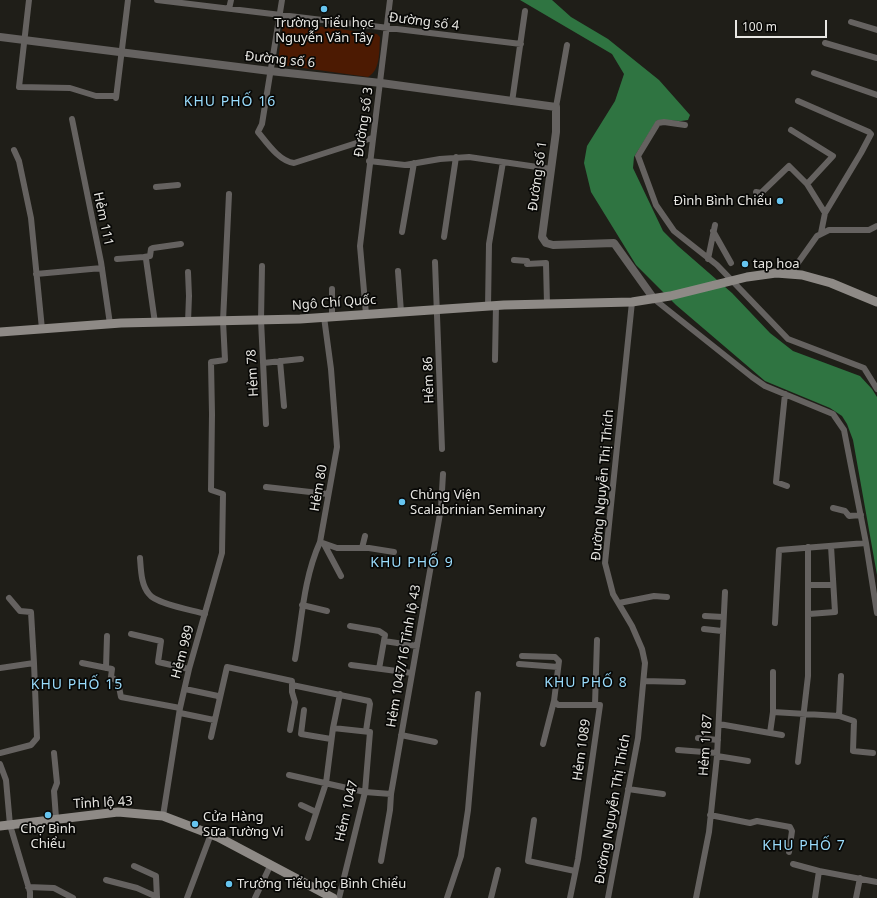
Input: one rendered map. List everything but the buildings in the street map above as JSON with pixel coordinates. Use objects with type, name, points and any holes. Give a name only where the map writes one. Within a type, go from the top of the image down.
[{"type":"main road","name":"Ngô Chí Quốc","points":[[0,332],[110,324],[261,320],[492,306],[632,302],[670,296],[729,281],[776,273],[802,275],[831,283],[877,302]]},
{"type":"main road","name":"Tỉnh lộ 43","points":[[0,826],[10,826],[56,818],[118,812],[163,816],[210,834],[271,864],[334,898]]},
{"type":"street","points":[[29,0],[19,87],[70,88],[96,96],[116,97],[128,0]]},
{"type":"street","name":"Đường số 4","points":[[157,0],[521,44]]},
{"type":"street","points":[[230,9],[231,0]]},
{"type":"street","points":[[282,0],[272,72],[262,124],[258,132],[284,160],[294,163],[372,138]]},
{"type":"street","name":"Đường số 3","points":[[366,314],[360,246],[369,161],[388,28],[390,0]]},
{"type":"street","points":[[512,102],[525,11]]},
{"type":"street","points":[[851,22],[877,30]]},
{"type":"street","name":"Đường số 6","points":[[0,38],[272,72],[381,83],[556,107]]},
{"type":"street","points":[[826,44],[877,58]]},
{"type":"street","name":"Đường số 1","points":[[567,45],[556,107],[556,132],[542,237],[546,243],[553,245],[614,243],[654,299]]},
{"type":"street","points":[[814,74],[877,95]]},
{"type":"street","points":[[798,101],[874,135],[825,213],[821,233]]},
{"type":"street","name":"Hẻm 111","points":[[72,119],[102,268],[110,324]]},
{"type":"street","points":[[685,125],[664,122],[658,123],[638,156],[656,205],[674,231],[708,259],[788,338],[864,368],[877,389]]},
{"type":"street","points":[[791,130],[833,156],[806,184]]},
{"type":"street","points":[[14,150],[19,161],[31,218],[42,329]]},
{"type":"street","points":[[369,161],[393,164],[414,163],[456,157],[551,169]]},
{"type":"street","points":[[444,236],[456,157]]},
{"type":"street","points":[[495,360],[488,244],[503,162]]},
{"type":"street","points":[[402,232],[414,163]]},
{"type":"street","points":[[756,192],[761,193],[789,166],[806,184],[825,213]]},
{"type":"street","points":[[156,187],[178,184]]},
{"type":"street","points":[[223,321],[228,194]]},
{"type":"street","points":[[790,274],[817,236],[821,233],[829,230],[869,230],[877,226]]},
{"type":"street","points":[[708,259],[714,228],[731,263]]},
{"type":"street","points":[[117,259],[150,256],[151,249],[153,248],[181,244]]},
{"type":"street","points":[[144,257],[146,259],[155,322]]},
{"type":"street","points":[[514,260],[527,261],[527,264],[546,264],[547,304]]},
{"type":"street","name":"Hẻm 86","points":[[435,262],[442,449]]},
{"type":"street","name":"Hẻm 78","points":[[262,266],[261,320],[266,424]]},
{"type":"street","points":[[36,274],[102,268]]},
{"type":"street","points":[[398,271],[401,312]]},
{"type":"street","points":[[188,272],[188,322]]},
{"type":"street","name":"Hẻm 80","points":[[296,659],[302,605],[315,553],[322,543],[328,494],[337,447],[328,317],[332,290]]},
{"type":"street","points":[[654,299],[752,377],[766,386],[833,414],[844,430],[861,515],[877,613]]},
{"type":"street","name":"Đường Nguyễn Thị Thích","points":[[608,898],[638,738],[645,663],[642,648],[632,626],[613,594],[605,562],[632,302]]},
{"type":"street","name":"Hẻm 989","points":[[163,816],[180,710],[189,669],[222,553],[223,494],[211,490],[212,414],[210,362],[225,360],[223,321]]},
{"type":"street","points":[[263,363],[301,359]]},
{"type":"street","points":[[280,361],[284,406]]},
{"type":"street","points":[[785,394],[776,482],[786,486]]},
{"type":"street","name":"Hẻm 1047/16 Tỉnh lộ 43","points":[[381,861],[390,810],[391,794],[441,508],[443,474]]},
{"type":"street","points":[[266,487],[328,494]]},
{"type":"street","points":[[833,508],[845,511],[849,516],[861,515]]},
{"type":"street","points":[[362,548],[365,536]]},
{"type":"street","points":[[322,543],[337,548],[362,548],[394,552]]},
{"type":"street","points":[[322,543],[341,576]]},
{"type":"street","points":[[774,623],[779,550],[866,543]]},
{"type":"street","points":[[809,614],[834,613],[831,546]]},
{"type":"street","points":[[798,762],[808,676],[808,547]]},
{"type":"street","points":[[140,558],[143,580],[149,595],[158,601],[205,614]]},
{"type":"street","points":[[808,585],[833,586]]},
{"type":"street","name":"Hẻm 1187","points":[[696,898],[710,815],[717,755],[725,592]]},
{"type":"street","points":[[619,603],[654,596],[667,597]]},
{"type":"street","points":[[0,753],[31,745],[37,738],[31,612],[20,610],[9,598]]},
{"type":"street","points":[[302,605],[327,610]]},
{"type":"street","points":[[705,616],[723,618]]},
{"type":"street","points":[[350,626],[383,632],[385,635],[379,668]]},
{"type":"street","points":[[704,629],[722,631]]},
{"type":"street","points":[[131,634],[161,641],[158,662],[189,669]]},
{"type":"street","points":[[106,668],[107,636]]},
{"type":"street","points":[[595,705],[596,640]]},
{"type":"street","points":[[384,641],[417,646]]},
{"type":"street","points":[[522,656],[555,657],[559,661],[554,701],[543,744]]},
{"type":"street","points":[[0,668],[34,663]]},
{"type":"street","points":[[82,663],[112,669],[111,677],[118,682],[121,697],[180,710],[214,720]]},
{"type":"street","points":[[520,664],[558,667]]},
{"type":"street","points":[[350,665],[412,673]]},
{"type":"street","name":"Hẻm 1047","points":[[219,698],[227,668],[292,681],[292,685],[340,694],[370,702],[366,731],[371,733],[365,792],[339,898]]},
{"type":"street","points":[[770,733],[773,712],[773,672]]},
{"type":"street","points":[[839,716],[841,676]]},
{"type":"street","points":[[644,681],[683,682]]},
{"type":"street","points":[[290,730],[295,702],[292,685]]},
{"type":"street","points":[[185,689],[218,696],[219,698],[211,737]]},
{"type":"street","points":[[308,838],[326,783],[331,739],[340,694]]},
{"type":"street","points":[[447,898],[461,856],[468,810],[478,694]]},
{"type":"street","name":"Hẻm 1089","points":[[554,701],[558,705],[600,705],[570,898]]},
{"type":"street","points":[[304,710],[301,734],[331,739]]},
{"type":"street","points":[[773,712],[839,716],[854,721],[853,751],[872,753]]},
{"type":"street","points":[[719,724],[782,735]]},
{"type":"street","points":[[333,728],[366,731]]},
{"type":"street","points":[[402,735],[435,742]]},
{"type":"street","points":[[698,738],[718,740]]},
{"type":"street","points":[[678,750],[748,761]]},
{"type":"street","points":[[54,753],[57,783],[54,791],[56,818]]},
{"type":"street","points":[[0,764],[6,780],[10,826],[30,898]]},
{"type":"street","points":[[289,775],[365,792],[391,794]]},
{"type":"street","points":[[628,789],[663,794]]},
{"type":"street","points":[[301,805],[316,812]]},
{"type":"street","points":[[710,815],[750,823],[756,821],[790,827],[792,831],[789,852]]},
{"type":"street","points":[[534,820],[528,861],[575,870]]},
{"type":"street","points":[[187,898],[210,834]]},
{"type":"street","points":[[255,898],[271,864]]},
{"type":"street","points":[[793,864],[819,871],[877,882]]},
{"type":"street","points":[[106,880],[138,888],[157,897],[156,876],[134,866]]},
{"type":"street","points":[[491,898],[498,870]]},
{"type":"street","points":[[815,898],[819,871]]},
{"type":"street","points":[[856,898],[860,878]]},
{"type":"street","points":[[28,887],[54,888],[73,898]]},
{"type":"shaded area","points":[[520,0],[552,0],[571,17],[608,39],[659,80],[690,115],[688,120],[657,120],[634,157],[633,168],[663,231],[732,293],[770,333],[793,351],[860,376],[877,397],[877,575],[853,440],[847,424],[842,416],[830,408],[765,381],[676,305],[636,265],[591,192],[584,163],[587,146],[615,101],[624,74],[612,54]]},
{"type":"shaded area","points":[[285,22],[377,34],[380,37],[380,48],[375,70],[368,77],[282,65],[279,63],[278,59],[283,26]]},
{"type":"place","name":"Trường Tiểu học Nguyễn Văn Tây","points":[[324,9]]},
{"type":"place","name":"Đình Bình Chiểu","points":[[780,201]]},
{"type":"place","name":"tap hoa","points":[[745,264]]},
{"type":"place","name":"Chủng Viện Scalabrinian Seminary","points":[[402,502]]},
{"type":"place","name":"Chợ Bình Chiểu","points":[[48,815]]},
{"type":"place","name":"Cửa Hàng Sữa Tường Vi","points":[[195,824]]},
{"type":"place","name":"Trường Tiểu học Bình Chiểu","points":[[229,884]]},
{"type":"district","name":"KHU PHỐ 16","points":[[230,102]]},
{"type":"district","name":"KHU PHỐ 9","points":[[412,563]]},
{"type":"district","name":"KHU PHỐ 8","points":[[586,683]]},
{"type":"district","name":"KHU PHỐ 15","points":[[77,685]]},
{"type":"district","name":"KHU PHỐ 7","points":[[804,846]]}]
